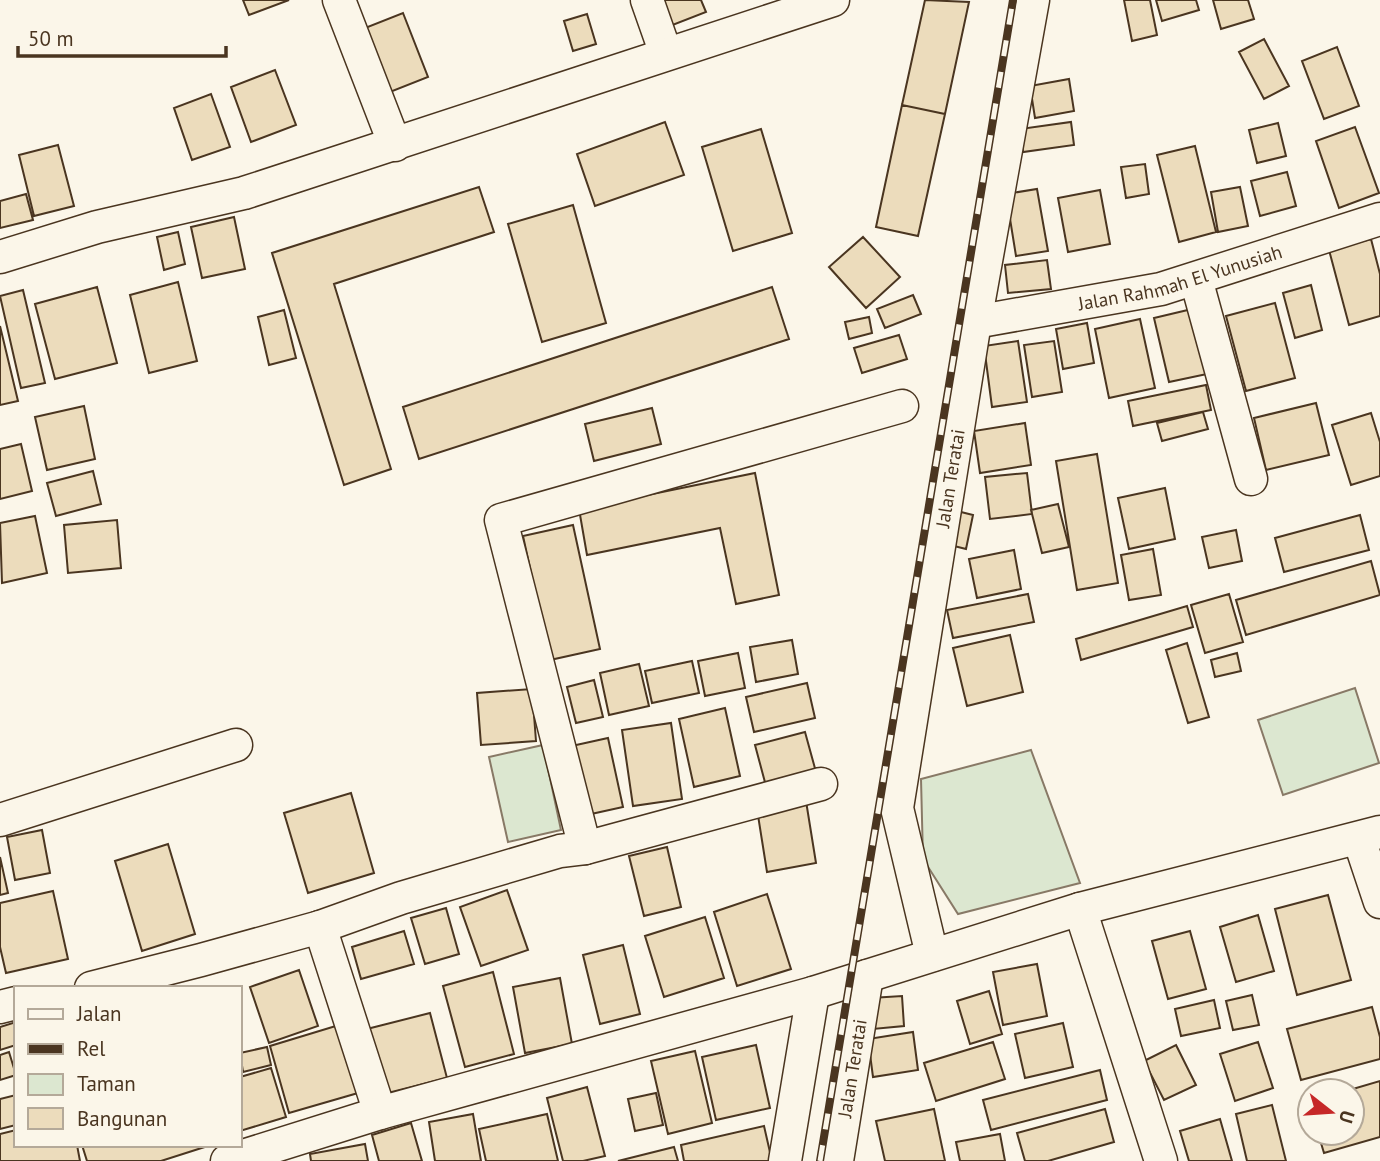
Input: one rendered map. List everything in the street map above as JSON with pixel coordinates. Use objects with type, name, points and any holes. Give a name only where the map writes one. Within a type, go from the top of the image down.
[{"type":"street","points":[[339,0],[395,145]]},
{"type":"street","points":[[647,0],[666,54]]},
{"type":"street","name":"Jalan Teratai","points":[[932,955],[897,808],[975,322],[1033,0]]},
{"type":"street","points":[[0,255],[97,227],[244,192],[395,145],[822,2]]},
{"type":"street","name":"Jalan Rahmah El Yunusiah","points":[[975,322],[1161,289],[1380,219]]},
{"type":"street","points":[[1196,279],[1251,478]]},
{"type":"street","points":[[585,848],[501,520],[902,405]]},
{"type":"street","points":[[0,820],[236,745]]},
{"type":"street","points":[[99,986],[320,927],[415,894],[559,851],[585,848],[821,784]]},
{"type":"street","points":[[227,1161],[292,1152],[380,1113],[813,993],[1080,909],[1369,835],[1380,902]]},
{"type":"street","points":[[1080,909],[1161,1161]]},
{"type":"street","points":[[320,927],[380,1113]]},
{"type":"street","name":"Jalan Teratai","points":[[837,1161],[867,976]]},
{"type":"street","points":[[785,1161],[813,993]]},
{"type":"green space","points":[[1355,688],[1379,763],[1283,795],[1258,720]]},
{"type":"green space","points":[[543,745],[561,830],[508,842],[489,757]]},
{"type":"green space","points":[[1031,750],[1080,883],[958,914],[923,859],[921,779]]},
{"type":"building","points":[[243,0],[289,0],[249,15]]},
{"type":"building","points":[[659,0],[701,0],[706,12],[670,26]]},
{"type":"building","points":[[925,0],[969,2],[945,114],[902,105]]},
{"type":"building","points":[[1124,0],[1150,0],[1157,35],[1132,41]]},
{"type":"building","points":[[1156,0],[1196,0],[1199,10],[1162,21]]},
{"type":"building","points":[[1213,0],[1248,0],[1254,19],[1221,29]]},
{"type":"building","points":[[403,13],[428,77],[390,92],[365,28]]},
{"type":"building","points":[[587,14],[596,44],[573,51],[564,21]]},
{"type":"building","points":[[1264,39],[1289,86],[1264,99],[1239,52]]},
{"type":"building","points":[[1337,47],[1359,106],[1324,119],[1302,61]]},
{"type":"building","points":[[275,70],[296,125],[251,142],[231,87]]},
{"type":"building","points":[[1069,79],[1074,111],[1035,118],[1030,86]]},
{"type":"building","points":[[211,94],[230,147],[192,160],[174,108]]},
{"type":"building","points":[[902,105],[945,114],[918,236],[876,227]]},
{"type":"building","points":[[665,122],[684,175],[595,206],[577,154]]},
{"type":"building","points":[[1071,122],[1074,145],[1023,152],[1020,129]]},
{"type":"building","points":[[1278,123],[1286,156],[1257,163],[1249,130]]},
{"type":"building","points":[[1355,127],[1379,193],[1339,208],[1316,141]]},
{"type":"building","points":[[761,129],[792,233],[733,251],[702,147]]},
{"type":"building","points":[[58,145],[74,206],[34,216],[19,155]]},
{"type":"building","points":[[1195,146],[1216,232],[1179,242],[1157,155]]},
{"type":"building","points":[[1145,164],[1149,194],[1126,198],[1121,167]]},
{"type":"building","points":[[1287,172],[1296,206],[1260,216],[1251,181]]},
{"type":"building","points":[[479,187],[494,232],[334,284],[391,469],[344,485],[272,253]]},
{"type":"building","points":[[1240,187],[1248,226],[1218,232],[1211,192]]},
{"type":"building","points":[[1037,189],[1048,251],[1016,256],[1006,194]]},
{"type":"building","points":[[1100,190],[1110,244],[1068,252],[1058,198]]},
{"type":"building","points":[[26,194],[33,220],[0,228],[0,201]]},
{"type":"building","points":[[573,205],[606,323],[542,342],[508,224]]},
{"type":"building","points":[[234,217],[245,269],[202,278],[191,227]]},
{"type":"building","points":[[178,232],[185,264],[164,270],[157,237]]},
{"type":"building","points":[[863,237],[900,277],[866,308],[829,267]]},
{"type":"building","points":[[1371,239],[1380,274],[1380,316],[1349,325],[1329,250]]},
{"type":"building","points":[[1047,260],[1051,289],[1008,293],[1005,265]]},
{"type":"building","points":[[178,282],[197,361],[149,373],[130,295]]},
{"type":"building","points":[[1311,285],[1322,330],[1295,338],[1283,293]]},
{"type":"building","points":[[97,287],[117,363],[55,379],[35,304]]},
{"type":"building","points":[[772,287],[789,339],[419,459],[403,407]]},
{"type":"building","points":[[23,290],[45,383],[21,388],[0,296]]},
{"type":"building","points":[[913,295],[921,314],[885,328],[877,309]]},
{"type":"building","points":[[1275,303],[1295,378],[1246,391],[1226,316]]},
{"type":"building","points":[[1192,309],[1207,374],[1169,382],[1154,318]]},
{"type":"building","points":[[284,310],[296,358],[269,365],[258,317]]},
{"type":"building","points":[[869,317],[872,333],[849,339],[845,322]]},
{"type":"building","points":[[1140,319],[1155,388],[1109,398],[1095,329]]},
{"type":"building","points":[[1087,323],[1094,363],[1063,369],[1056,329]]},
{"type":"building","points":[[0,326],[18,401],[0,405]]},
{"type":"building","points":[[899,335],[907,359],[862,373],[854,348]]},
{"type":"building","points":[[1018,341],[1027,402],[992,407],[984,346]]},
{"type":"building","points":[[1054,341],[1062,392],[1032,397],[1024,345]]},
{"type":"building","points":[[1206,385],[1211,410],[1133,426],[1128,401]]},
{"type":"building","points":[[1316,403],[1329,455],[1266,470],[1254,418]]},
{"type":"building","points":[[84,406],[95,459],[47,470],[35,417]]},
{"type":"building","points":[[652,408],[661,444],[594,461],[585,424]]},
{"type":"building","points":[[1203,412],[1208,429],[1162,441],[1157,423]]},
{"type":"building","points":[[1371,413],[1380,442],[1380,476],[1351,485],[1332,425]]},
{"type":"building","points":[[1025,423],[1031,465],[980,473],[974,431]]},
{"type":"building","points":[[21,444],[32,491],[0,499],[0,449]]},
{"type":"building","points":[[1097,454],[1118,583],[1077,590],[1056,461]]},
{"type":"building","points":[[93,471],[101,504],[56,516],[47,483]]},
{"type":"building","points":[[755,473],[779,595],[736,604],[720,528],[587,555],[579,509]]},
{"type":"building","points":[[1027,473],[1032,514],[990,519],[985,477]]},
{"type":"building","points":[[1165,488],[1175,539],[1129,549],[1118,498]]},
{"type":"building","points":[[1058,504],[1069,547],[1042,553],[1031,510]]},
{"type":"building","points":[[953,510],[973,515],[966,549],[946,544]]},
{"type":"building","points":[[1360,515],[1369,550],[1284,572],[1275,538]]},
{"type":"building","points":[[35,516],[47,573],[2,583],[0,523]]},
{"type":"building","points":[[117,520],[121,568],[68,573],[64,525]]},
{"type":"building","points":[[573,525],[600,649],[550,660],[523,536]]},
{"type":"building","points":[[1236,530],[1242,561],[1209,568],[1202,537]]},
{"type":"building","points":[[1153,549],[1161,595],[1129,600],[1121,555]]},
{"type":"building","points":[[1014,550],[1021,589],[977,598],[969,559]]},
{"type":"building","points":[[1371,561],[1380,595],[1246,635],[1236,600]]},
{"type":"building","points":[[1028,594],[1034,622],[953,638],[947,610]]},
{"type":"building","points":[[1229,594],[1243,642],[1205,653],[1191,605]]},
{"type":"building","points":[[1187,606],[1193,627],[1081,660],[1076,639]]},
{"type":"building","points":[[1010,635],[1023,692],[967,706],[953,648]]},
{"type":"building","points":[[792,640],[798,674],[756,682],[750,647]]},
{"type":"building","points":[[1187,643],[1209,717],[1188,723],[1166,650]]},
{"type":"building","points":[[738,653],[745,688],[705,696],[698,661]]},
{"type":"building","points":[[1237,653],[1241,671],[1215,677],[1211,660]]},
{"type":"building","points":[[692,661],[699,693],[652,703],[645,671]]},
{"type":"building","points":[[639,664],[649,706],[609,715],[600,673]]},
{"type":"building","points":[[594,680],[603,717],[576,723],[567,687]]},
{"type":"building","points":[[807,683],[815,718],[754,732],[746,697]]},
{"type":"building","points":[[532,689],[536,741],[481,745],[477,693]]},
{"type":"building","points":[[725,708],[740,776],[694,787],[679,719]]},
{"type":"building","points":[[671,723],[682,799],[633,806],[622,730]]},
{"type":"building","points":[[805,732],[816,772],[766,786],[755,745]]},
{"type":"building","points":[[608,738],[623,807],[582,816],[567,747]]},
{"type":"building","points":[[351,793],[374,873],[308,893],[284,813]]},
{"type":"building","points":[[806,801],[816,863],[767,872],[757,809]]},
{"type":"building","points":[[42,830],[50,873],[15,880],[7,837]]},
{"type":"building","points":[[168,844],[195,934],[142,951],[115,861]]},
{"type":"building","points":[[667,847],[681,907],[644,916],[629,856]]},
{"type":"building","points":[[0,857],[8,893],[0,895]]},
{"type":"building","points":[[507,890],[528,950],[481,966],[460,907]]},
{"type":"building","points":[[53,891],[68,959],[6,973],[0,947],[0,903]]},
{"type":"building","points":[[767,894],[791,969],[737,986],[714,912]]},
{"type":"building","points":[[1328,895],[1351,980],[1297,995],[1275,909]]},
{"type":"building","points":[[446,908],[459,954],[425,964],[411,918]]},
{"type":"building","points":[[1258,915],[1274,971],[1236,982],[1220,927]]},
{"type":"building","points":[[705,917],[724,978],[664,997],[645,936]]},
{"type":"building","points":[[404,931],[414,964],[361,979],[352,947]]},
{"type":"building","points":[[1190,931],[1206,989],[1168,999],[1152,941]]},
{"type":"building","points":[[623,945],[640,1014],[600,1024],[583,955]]},
{"type":"building","points":[[1037,964],[1047,1016],[1003,1025],[993,972]]},
{"type":"building","points":[[299,970],[318,1026],[269,1043],[250,987]]},
{"type":"building","points":[[493,972],[514,1054],[465,1067],[443,986]]},
{"type":"building","points":[[560,978],[572,1044],[525,1053],[513,987]]},
{"type":"building","points":[[989,991],[1002,1034],[970,1044],[957,1001]]},
{"type":"building","points":[[1252,995],[1259,1025],[1233,1030],[1226,1001]]},
{"type":"building","points":[[902,996],[904,1026],[873,1029],[871,998]]},
{"type":"building","points":[[1214,1000],[1220,1028],[1181,1036],[1175,1009]]},
{"type":"building","points":[[1372,1007],[1380,1037],[1380,1059],[1312,1077],[1300,1077],[1287,1029]]},
{"type":"building","points":[[430,1013],[447,1078],[376,1096],[359,1031]]},
{"type":"building","points":[[14,1023],[14,1046],[0,1050],[0,1027]]},
{"type":"building","points":[[1063,1023],[1073,1067],[1025,1078],[1015,1034]]},
{"type":"building","points":[[339,1025],[358,1093],[289,1113],[270,1046]]},
{"type":"building","points":[[913,1032],[918,1070],[873,1077],[868,1039]]},
{"type":"building","points":[[993,1042],[1005,1079],[936,1101],[924,1063]]},
{"type":"building","points":[[1258,1042],[1273,1088],[1235,1101],[1220,1054]]},
{"type":"building","points":[[756,1045],[770,1108],[716,1120],[702,1057]]},
{"type":"building","points":[[1176,1045],[1196,1085],[1164,1100],[1144,1061]]},
{"type":"building","points":[[267,1047],[271,1065],[243,1072],[242,1053]]},
{"type":"building","points":[[695,1051],[712,1123],[668,1134],[651,1061]]},
{"type":"building","points":[[9,1052],[14,1076],[0,1080],[0,1055]]},
{"type":"building","points":[[271,1068],[286,1117],[242,1130],[242,1076]]},
{"type":"building","points":[[1100,1070],[1107,1100],[991,1130],[983,1100]]},
{"type":"building","points":[[1380,1081],[1380,1137],[1366,1141],[1366,1085]]},
{"type":"building","points":[[587,1087],[605,1156],[583,1161],[563,1161],[547,1098]]},
{"type":"building","points":[[656,1093],[663,1125],[635,1131],[628,1099]]},
{"type":"building","points":[[14,1096],[14,1126],[0,1129],[0,1099]]},
{"type":"building","points":[[1272,1105],[1286,1161],[1247,1161],[1236,1114]]},
{"type":"building","points":[[934,1109],[945,1161],[885,1161],[876,1121]]},
{"type":"building","points":[[1105,1109],[1114,1142],[1048,1161],[1025,1161],[1017,1133]]},
{"type":"building","points":[[473,1114],[481,1161],[435,1161],[429,1122]]},
{"type":"building","points":[[547,1114],[558,1161],[486,1161],[479,1129]]},
{"type":"building","points":[[1220,1119],[1232,1161],[1189,1161],[1180,1131]]},
{"type":"building","points":[[411,1123],[422,1161],[379,1161],[372,1135]]},
{"type":"building","points":[[764,1126],[772,1161],[684,1161],[681,1145]]},
{"type":"building","points":[[14,1130],[14,1147],[77,1147],[80,1161],[0,1161],[0,1134]]},
{"type":"building","points":[[1000,1134],[1005,1161],[960,1161],[956,1142]]},
{"type":"building","points":[[365,1144],[368,1161],[311,1161],[310,1154]]},
{"type":"building","points":[[83,1147],[205,1147],[161,1161],[87,1161]]},
{"type":"building","points":[[674,1147],[678,1161],[618,1161]]},
{"type":"building","points":[[1322,1147],[1345,1147],[1324,1153]]},
{"type":"railway","points":[[820,1161],[1013,0]]}]
